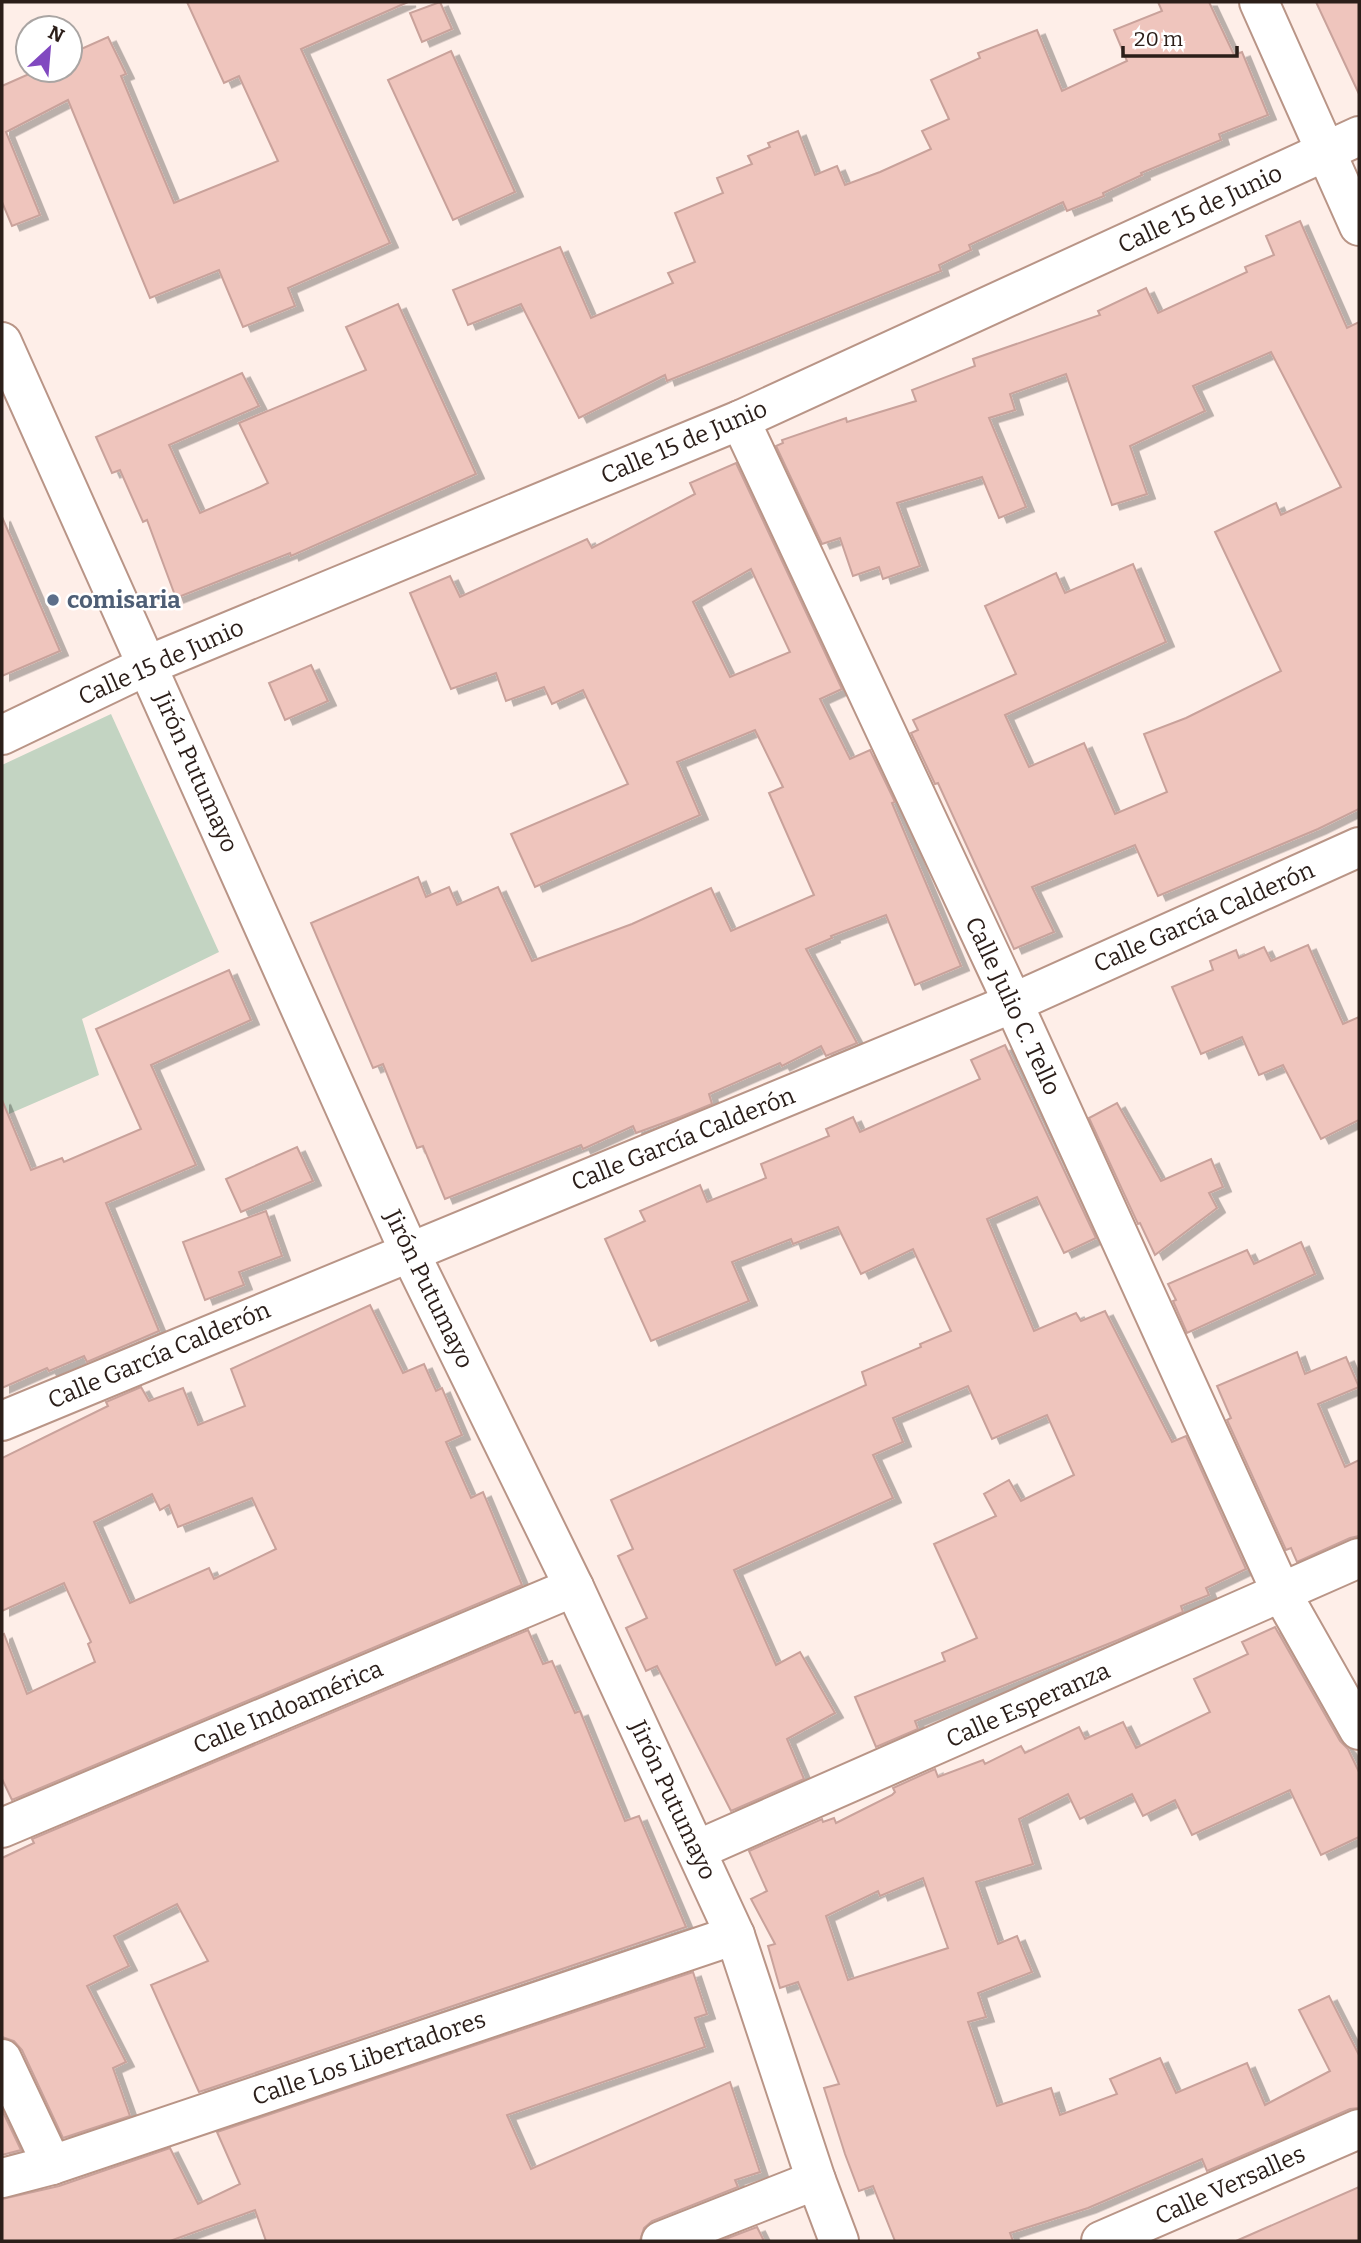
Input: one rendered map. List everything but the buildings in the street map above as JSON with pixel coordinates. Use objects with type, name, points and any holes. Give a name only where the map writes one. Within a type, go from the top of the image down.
[{"type":"street","points":[[1259,2],[1343,144],[1359,226]]},
{"type":"street","name":"Calle 15 de Junio","points":[[2,735],[148,665],[740,420],[1343,144]]},
{"type":"street","name":"Jirón Putumayo","points":[[2,342],[409,1251],[574,1587],[735,1935],[816,2180],[839,2241]]},
{"type":"street","name":"Calle Julio C. Tello","points":[[740,420],[1013,1003],[1282,1594],[1359,1730]]},
{"type":"street","name":"Calle García Calderón","points":[[2,1421],[1013,1003],[1359,847]]},
{"type":"street","name":"Calle Esperanza","points":[[696,1850],[1359,1558]]},
{"type":"street","name":"Calle Indoamérica","points":[[2,1828],[574,1587]]},
{"type":"street","name":"Calle Los Libertadores","points":[[2,2178],[52,2165],[735,1935]]},
{"type":"street","points":[[2,2059],[52,2165]]},
{"type":"street","name":"Calle Versalles","points":[[1101,2241],[1359,2129]]},
{"type":"street","points":[[661,2241],[816,2180]]},
{"type":"green space","points":[[111,714],[219,952],[82,1019],[99,1075],[2,1117],[2,765]]},
{"type":"place","name":"comisaria","points":[[53,600]]}]
